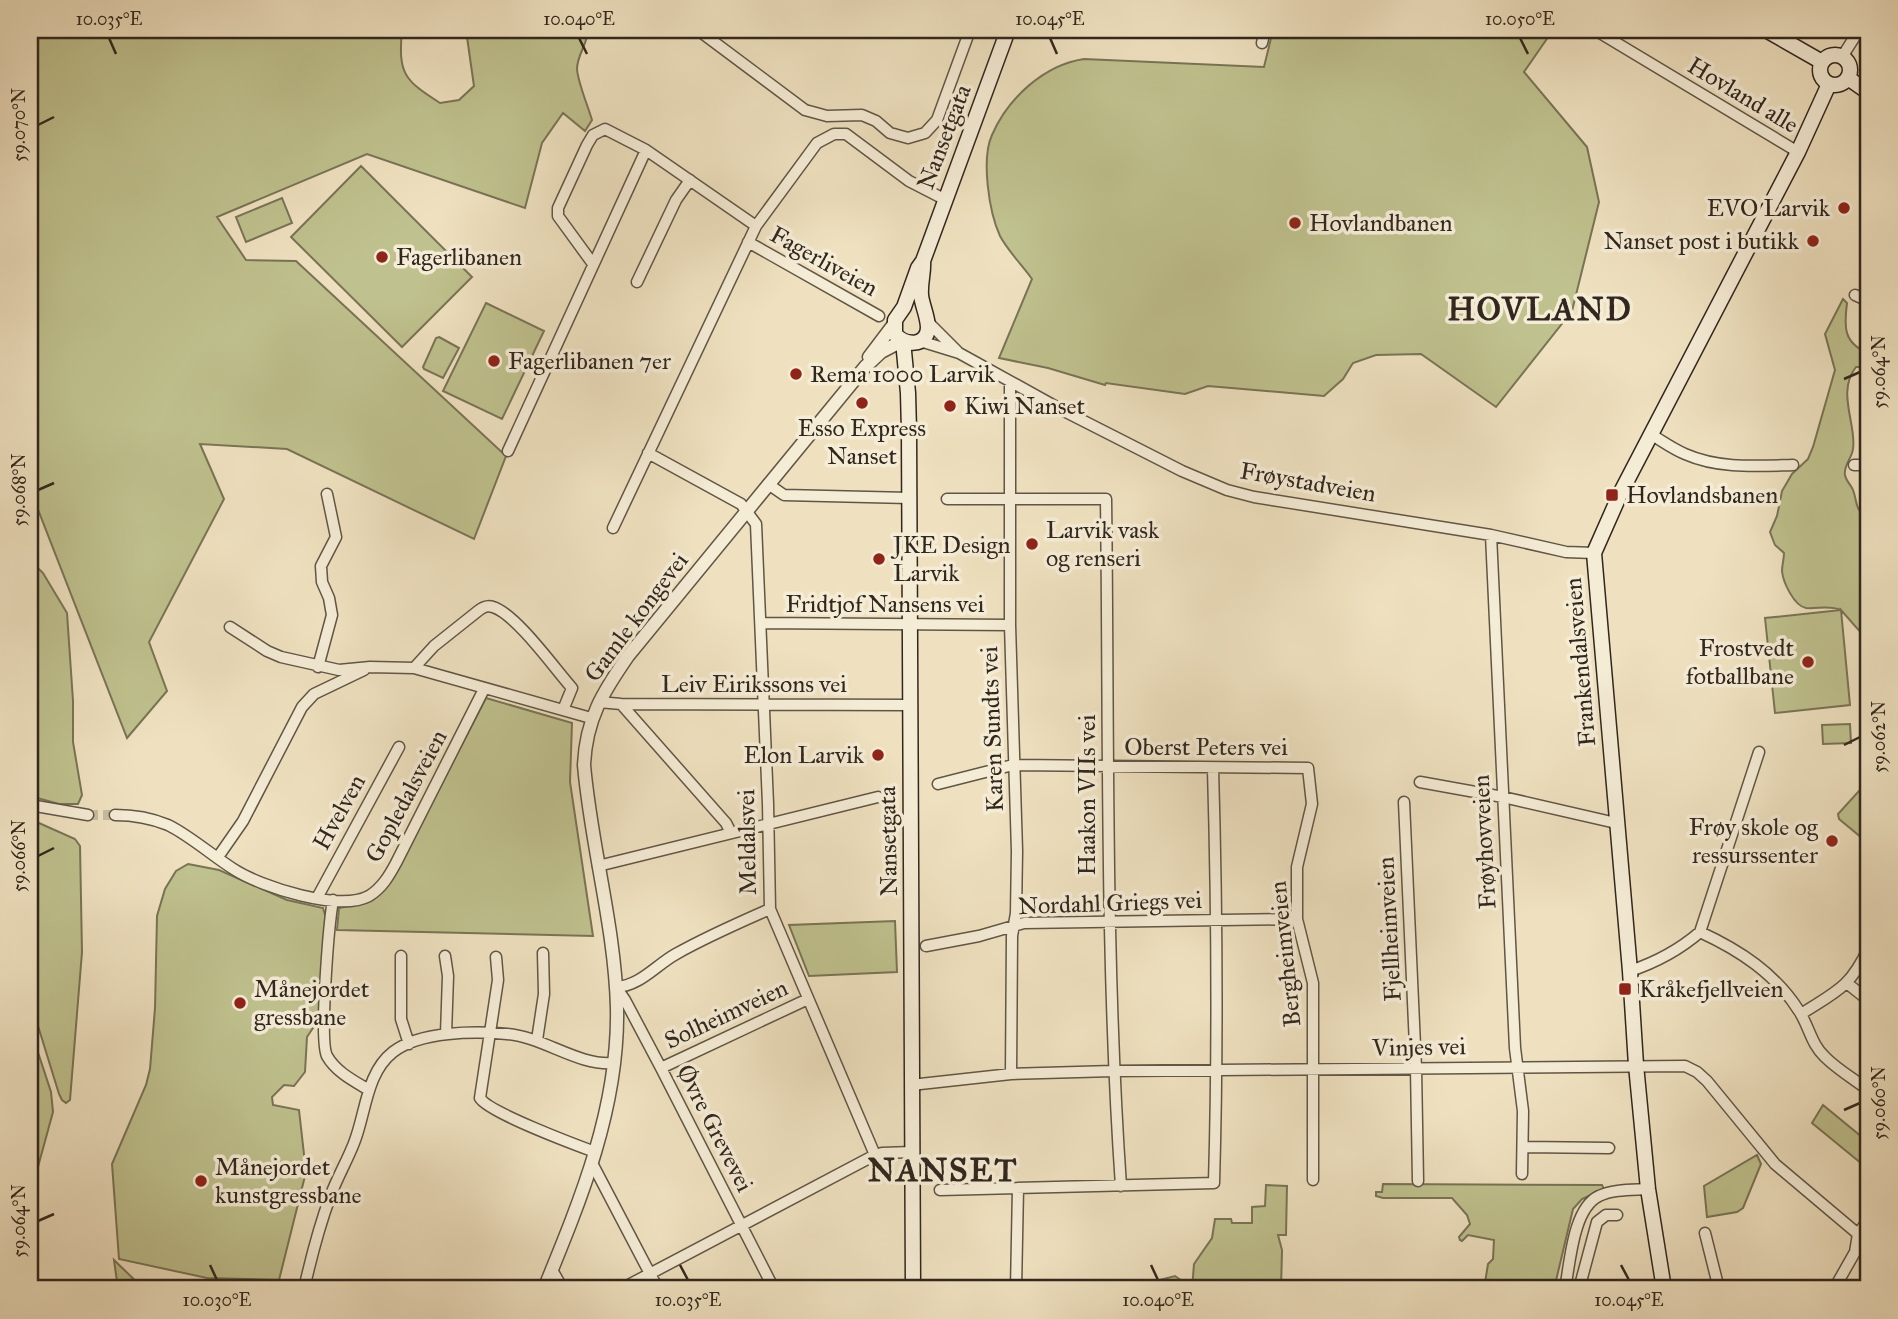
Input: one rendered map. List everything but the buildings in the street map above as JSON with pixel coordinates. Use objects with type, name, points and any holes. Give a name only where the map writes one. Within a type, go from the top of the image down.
[{"type":"main road","name":"Nansetgata","points":[[897,319],[923,261],[1008,30]]},
{"type":"main road","points":[[1766,30],[1822,62]]},
{"type":"main road","points":[[1831,56],[1842,57],[1850,66],[1848,78],[1839,85],[1829,84],[1821,75],[1822,62],[1831,56]]},
{"type":"main road","points":[[1848,78],[1868,92]]},
{"type":"main road","name":"Frankendalsveien","points":[[1664,1289],[1648,1189],[1636,1065],[1594,554],[1622,492],[1798,152],[1829,84]]},
{"type":"main road","name":"Nansetgata","points":[[923,261],[921,294],[926,319]]},
{"type":"main road","points":[[911,309],[926,319],[926,334],[920,341],[908,343],[895,334],[897,319],[911,309]]},
{"type":"main road","name":"Nansetgata","points":[[902,341],[908,393],[913,1289]]},
{"type":"main road","name":"Nansetgata","points":[[908,393],[920,341]]},
{"type":"street","points":[[698,30],[805,110],[827,116],[862,115],[876,121],[890,133],[908,138],[925,133],[937,120],[970,30]]},
{"type":"street","points":[[1262,43],[1265,30]]},
{"type":"street","name":"Hovland alle","points":[[1595,30],[1798,152]]},
{"type":"street","points":[[1842,57],[1859,30]]},
{"type":"street","points":[[593,264],[558,216],[558,208],[593,135],[605,129],[646,150],[756,226]]},
{"type":"street","name":"Fagerliveien","points":[[613,528],[756,226],[817,143],[834,134],[846,134],[909,181],[944,200]]},
{"type":"street","points":[[508,451],[646,150]]},
{"type":"street","points":[[637,282],[676,200],[690,180]]},
{"type":"street","name":"Fagerliveien","points":[[748,243],[879,316]]},
{"type":"street","points":[[1855,295],[1868,301]]},
{"type":"street","name":"Gamle kongevei","points":[[865,367],[868,358],[897,319]]},
{"type":"street","name":"Frøystadveien","points":[[926,319],[959,354]]},
{"type":"street","name":"Gamle kongevei","points":[[544,1289],[594,1158],[610,1093],[614,1063],[616,987],[584,765],[585,743],[591,718],[598,702],[628,656],[768,484],[865,367],[881,352],[902,341]]},
{"type":"street","name":"Frøystadveien","points":[[920,341],[959,354],[1182,471],[1227,490],[1255,497],[1491,535],[1566,552],[1594,554]]},
{"type":"street","name":"Karen Sundts vei","points":[[1010,382],[1010,625],[1017,850],[1016,913],[1012,936],[1011,1074]]},
{"type":"street","points":[[1652,435],[1684,454],[1717,464],[1751,467],[1793,466]]},
{"type":"street","points":[[648,453],[741,504],[747,510]]},
{"type":"street","points":[[1854,465],[1868,465]]},
{"type":"street","points":[[768,484],[784,495],[909,498]]},
{"type":"street","points":[[318,667],[332,615],[321,566],[336,537],[327,494]]},
{"type":"street","points":[[947,499],[1010,498]]},
{"type":"street","name":"Haakon VIIs vei","points":[[1010,498],[1106,499],[1108,921],[1113,1071],[1121,1186]]},
{"type":"street","name":"Meldalsvei","points":[[747,510],[756,524],[769,909],[875,1155]]},
{"type":"street","name":"Frøyhovveien","points":[[1491,535],[1517,1066],[1523,1111],[1522,1174]]},
{"type":"street","points":[[414,668],[434,646],[485,606],[491,606],[512,619],[572,688],[563,710]]},
{"type":"street","name":"Fridtjof Nansens vei","points":[[761,623],[1010,625]]},
{"type":"street","points":[[230,627],[267,651],[318,667],[339,670],[370,667],[414,668],[591,718]]},
{"type":"street","points":[[218,857],[243,821],[296,715],[307,700],[370,667]]},
{"type":"street","name":"Gopledalsveien","points":[[115,815],[144,818],[168,825],[234,870],[262,884],[333,900],[350,901],[367,897],[389,876],[484,689]]},
{"type":"street","name":"Leiv Eirikssons vei","points":[[598,702],[909,705]]},
{"type":"street","points":[[621,704],[726,823],[731,833]]},
{"type":"street","name":"Hvelven","points":[[317,898],[399,747]]},
{"type":"street","points":[[1630,971],[1658,961],[1684,946],[1700,932],[1759,752]]},
{"type":"street","name":"Oberst Peters vei","points":[[938,783],[1013,765],[1308,768]]},
{"type":"street","name":"Bergheimveien","points":[[1308,768],[1312,804],[1297,867],[1297,919],[1313,983],[1313,1180]]},
{"type":"street","points":[[940,1190],[1214,1182],[1217,921],[1213,769]]},
{"type":"street","points":[[1420,782],[1503,797],[1616,823]]},
{"type":"street","points":[[598,866],[878,797]]},
{"type":"street","name":"Fjellheimveien","points":[[1404,802],[1416,1068],[1418,1181]]},
{"type":"street","points":[[30,805],[88,815]]},
{"type":"street","points":[[333,900],[324,1045],[333,1064],[342,1073],[369,1090]]},
{"type":"street","points":[[616,987],[636,982],[673,955],[769,909]]},
{"type":"street","name":"Nordahl Griegs vei","points":[[926,946],[979,936],[1014,925],[1297,919]]},
{"type":"street","points":[[1700,932],[1732,946],[1753,961],[1801,1014],[1810,1038],[1825,1057],[1868,1090]]},
{"type":"street","points":[[1801,1014],[1848,984],[1868,950]]},
{"type":"street","points":[[537,1040],[544,994],[542,953]]},
{"type":"street","points":[[401,956],[401,1019],[409,1044]]},
{"type":"street","points":[[445,956],[448,976],[446,1034]]},
{"type":"street","points":[[496,957],[498,979],[480,1098],[483,1103],[594,1158],[659,1289]]},
{"type":"street","points":[[1848,984],[1868,1000]]},
{"type":"street","name":"Øvre Grevevei","points":[[616,987],[661,1068],[774,1289]]},
{"type":"street","name":"Solheimveien","points":[[661,1068],[808,999]]},
{"type":"street","points":[[304,1289],[326,1208],[354,1145],[369,1090],[391,1054],[409,1044],[446,1034],[491,1033],[537,1040],[586,1060],[614,1063]]},
{"type":"street","name":"Vinjes vei","points":[[911,1085],[1011,1074],[1113,1071],[1685,1066],[1698,1072],[1775,1164],[1858,1234]]},
{"type":"street","points":[[1523,1147],[1609,1148]]},
{"type":"street","points":[[621,1289],[875,1155],[912,1152]]},
{"type":"street","points":[[1016,1289],[1018,1188]]},
{"type":"street","points":[[1565,1289],[1580,1216],[1588,1202],[1601,1195],[1648,1189]]},
{"type":"street","points":[[1579,1289],[1597,1222],[1606,1215],[1618,1215]]},
{"type":"street","points":[[1834,1289],[1854,1252],[1858,1234],[1868,1220]]},
{"type":"street","points":[[1705,1233],[1719,1289]]},
{"type":"street","points":[[552,1270],[563,1289]]},
{"type":"green space","points":[[30,30],[402,30],[401,57],[406,74],[418,88],[440,103],[459,100],[474,86],[466,30],[588,30],[577,69],[592,120],[585,131],[563,113],[542,143],[525,208],[367,154],[217,217],[246,260],[296,261],[506,456],[474,539],[287,449],[200,444],[224,499],[149,642],[167,691],[127,738],[37,507],[30,516]]},
{"type":"green space","name":"Hovlandbanen","points":[[1273,30],[1553,30],[1524,72],[1587,147],[1599,202],[1572,311],[1496,407],[1421,354],[1376,355],[1353,363],[1343,379],[1324,396],[1208,386],[1185,394],[1105,385],[1048,368],[999,358],[1032,279],[1000,236],[988,186],[987,158],[992,135],[1018,96],[1029,85],[1055,68],[1084,59],[1264,67]]},
{"type":"green space","name":"Fagerlibanen","points":[[361,166],[472,277],[402,347],[291,237]]},
{"type":"green space","points":[[282,198],[292,223],[246,242],[236,217]]},
{"type":"green space","points":[[1843,299],[1847,303],[1847,333],[1854,344],[1868,353],[1868,367],[1856,367],[1848,387],[1853,440],[1845,472],[1858,509],[1868,517],[1868,636],[1862,634],[1841,610],[1828,607],[1806,608],[1797,603],[1783,576],[1784,553],[1775,545],[1770,532],[1777,516],[1782,491],[1792,474],[1808,459],[1813,447],[1835,370],[1825,334]]},
{"type":"green space","name":"Fagerlibanen 7er","points":[[486,303],[544,331],[502,419],[443,391]]},
{"type":"green space","points":[[439,337],[459,348],[443,378],[423,367],[436,338]]},
{"type":"green space","points":[[30,560],[43,573],[67,613],[73,742],[82,795],[78,804],[59,804],[30,796]]},
{"type":"green space","name":"Frostvedt fotballbane","points":[[1841,610],[1850,705],[1775,713],[1765,618]]},
{"type":"green space","points":[[486,698],[572,723],[570,782],[593,936],[337,930],[339,908],[375,898],[392,880]]},
{"type":"green space","points":[[1850,724],[1851,743],[1823,744],[1822,725]]},
{"type":"green space","points":[[1868,781],[1868,843],[1839,819],[1838,814]]},
{"type":"green space","points":[[30,819],[75,839],[80,846],[82,952],[70,1100],[66,1103],[59,1094],[30,1000]]},
{"type":"green space","points":[[188,864],[219,870],[287,900],[323,908],[326,918],[319,1019],[307,1037],[305,1072],[294,1086],[284,1085],[272,1097],[273,1105],[299,1110],[306,1172],[279,1280],[207,1278],[119,1259],[112,1164],[146,1085],[150,1069],[155,1008],[157,916],[165,889],[176,871]]},
{"type":"green space","points":[[895,921],[897,972],[809,976],[789,925]]},
{"type":"green space","points":[[30,1028],[51,1092],[53,1112],[30,1196]]},
{"type":"green space","points":[[1823,1105],[1868,1142],[1868,1169],[1812,1123]]},
{"type":"green space","points":[[1757,1155],[1761,1164],[1743,1208],[1737,1212],[1707,1217],[1704,1186]]},
{"type":"green space","points":[[1383,1184],[1602,1185],[1604,1189],[1582,1199],[1573,1209],[1554,1289],[1489,1285],[1488,1289],[1484,1289],[1488,1264],[1493,1259],[1494,1240],[1468,1235],[1460,1240],[1459,1237],[1470,1224],[1467,1215],[1452,1198],[1376,1196],[1376,1192],[1382,1192]]},
{"type":"green space","points":[[1266,1185],[1287,1186],[1286,1235],[1278,1235],[1282,1250],[1281,1289],[1192,1289],[1194,1264],[1212,1238],[1215,1219],[1231,1219],[1232,1223],[1252,1223],[1252,1207],[1265,1206]]},
{"type":"green space","points":[[114,1260],[144,1289],[118,1289]]},
{"type":"green space","points":[[1175,1276],[1185,1283],[1185,1289],[1147,1289],[1152,1282]]},
{"type":"tunnel","points":[[88,815],[115,815]]},
{"type":"place","name":"EVO Larvik","points":[[1844,208]]},
{"type":"place","name":"Hovlandbanen","points":[[1295,223]]},
{"type":"place","name":"Nanset post i butikk","points":[[1813,241]]},
{"type":"place","name":"Fagerlibanen","points":[[382,257]]},
{"type":"place","name":"Fagerlibanen 7er","points":[[494,361]]},
{"type":"place","name":"Rema 1000 Larvik","points":[[796,374]]},
{"type":"place","name":"Esso Express Nanset","points":[[862,403]]},
{"type":"place","name":"Kiwi Nanset","points":[[950,406]]},
{"type":"place","name":"Hovlandsbanen","points":[[1612,495]]},
{"type":"place","name":"Larvik vask og renseri","points":[[1032,544]]},
{"type":"place","name":"JKE Design Larvik","points":[[879,559]]},
{"type":"place","name":"Frostvedt fotballbane","points":[[1808,662]]},
{"type":"place","name":"Elon Larvik","points":[[878,755]]},
{"type":"place","name":"Frøy skole og ressurssenter","points":[[1832,841]]},
{"type":"place","name":"Kråkefjellveien","points":[[1625,989]]},
{"type":"place","name":"Månejordet gressbane","points":[[240,1003]]},
{"type":"place","name":"Månejordet kunstgressbane","points":[[201,1181]]},
{"type":"district","name":"HOVLAND","points":[[1540,309]]},
{"type":"district","name":"NANSET","points":[[943,1170]]}]
